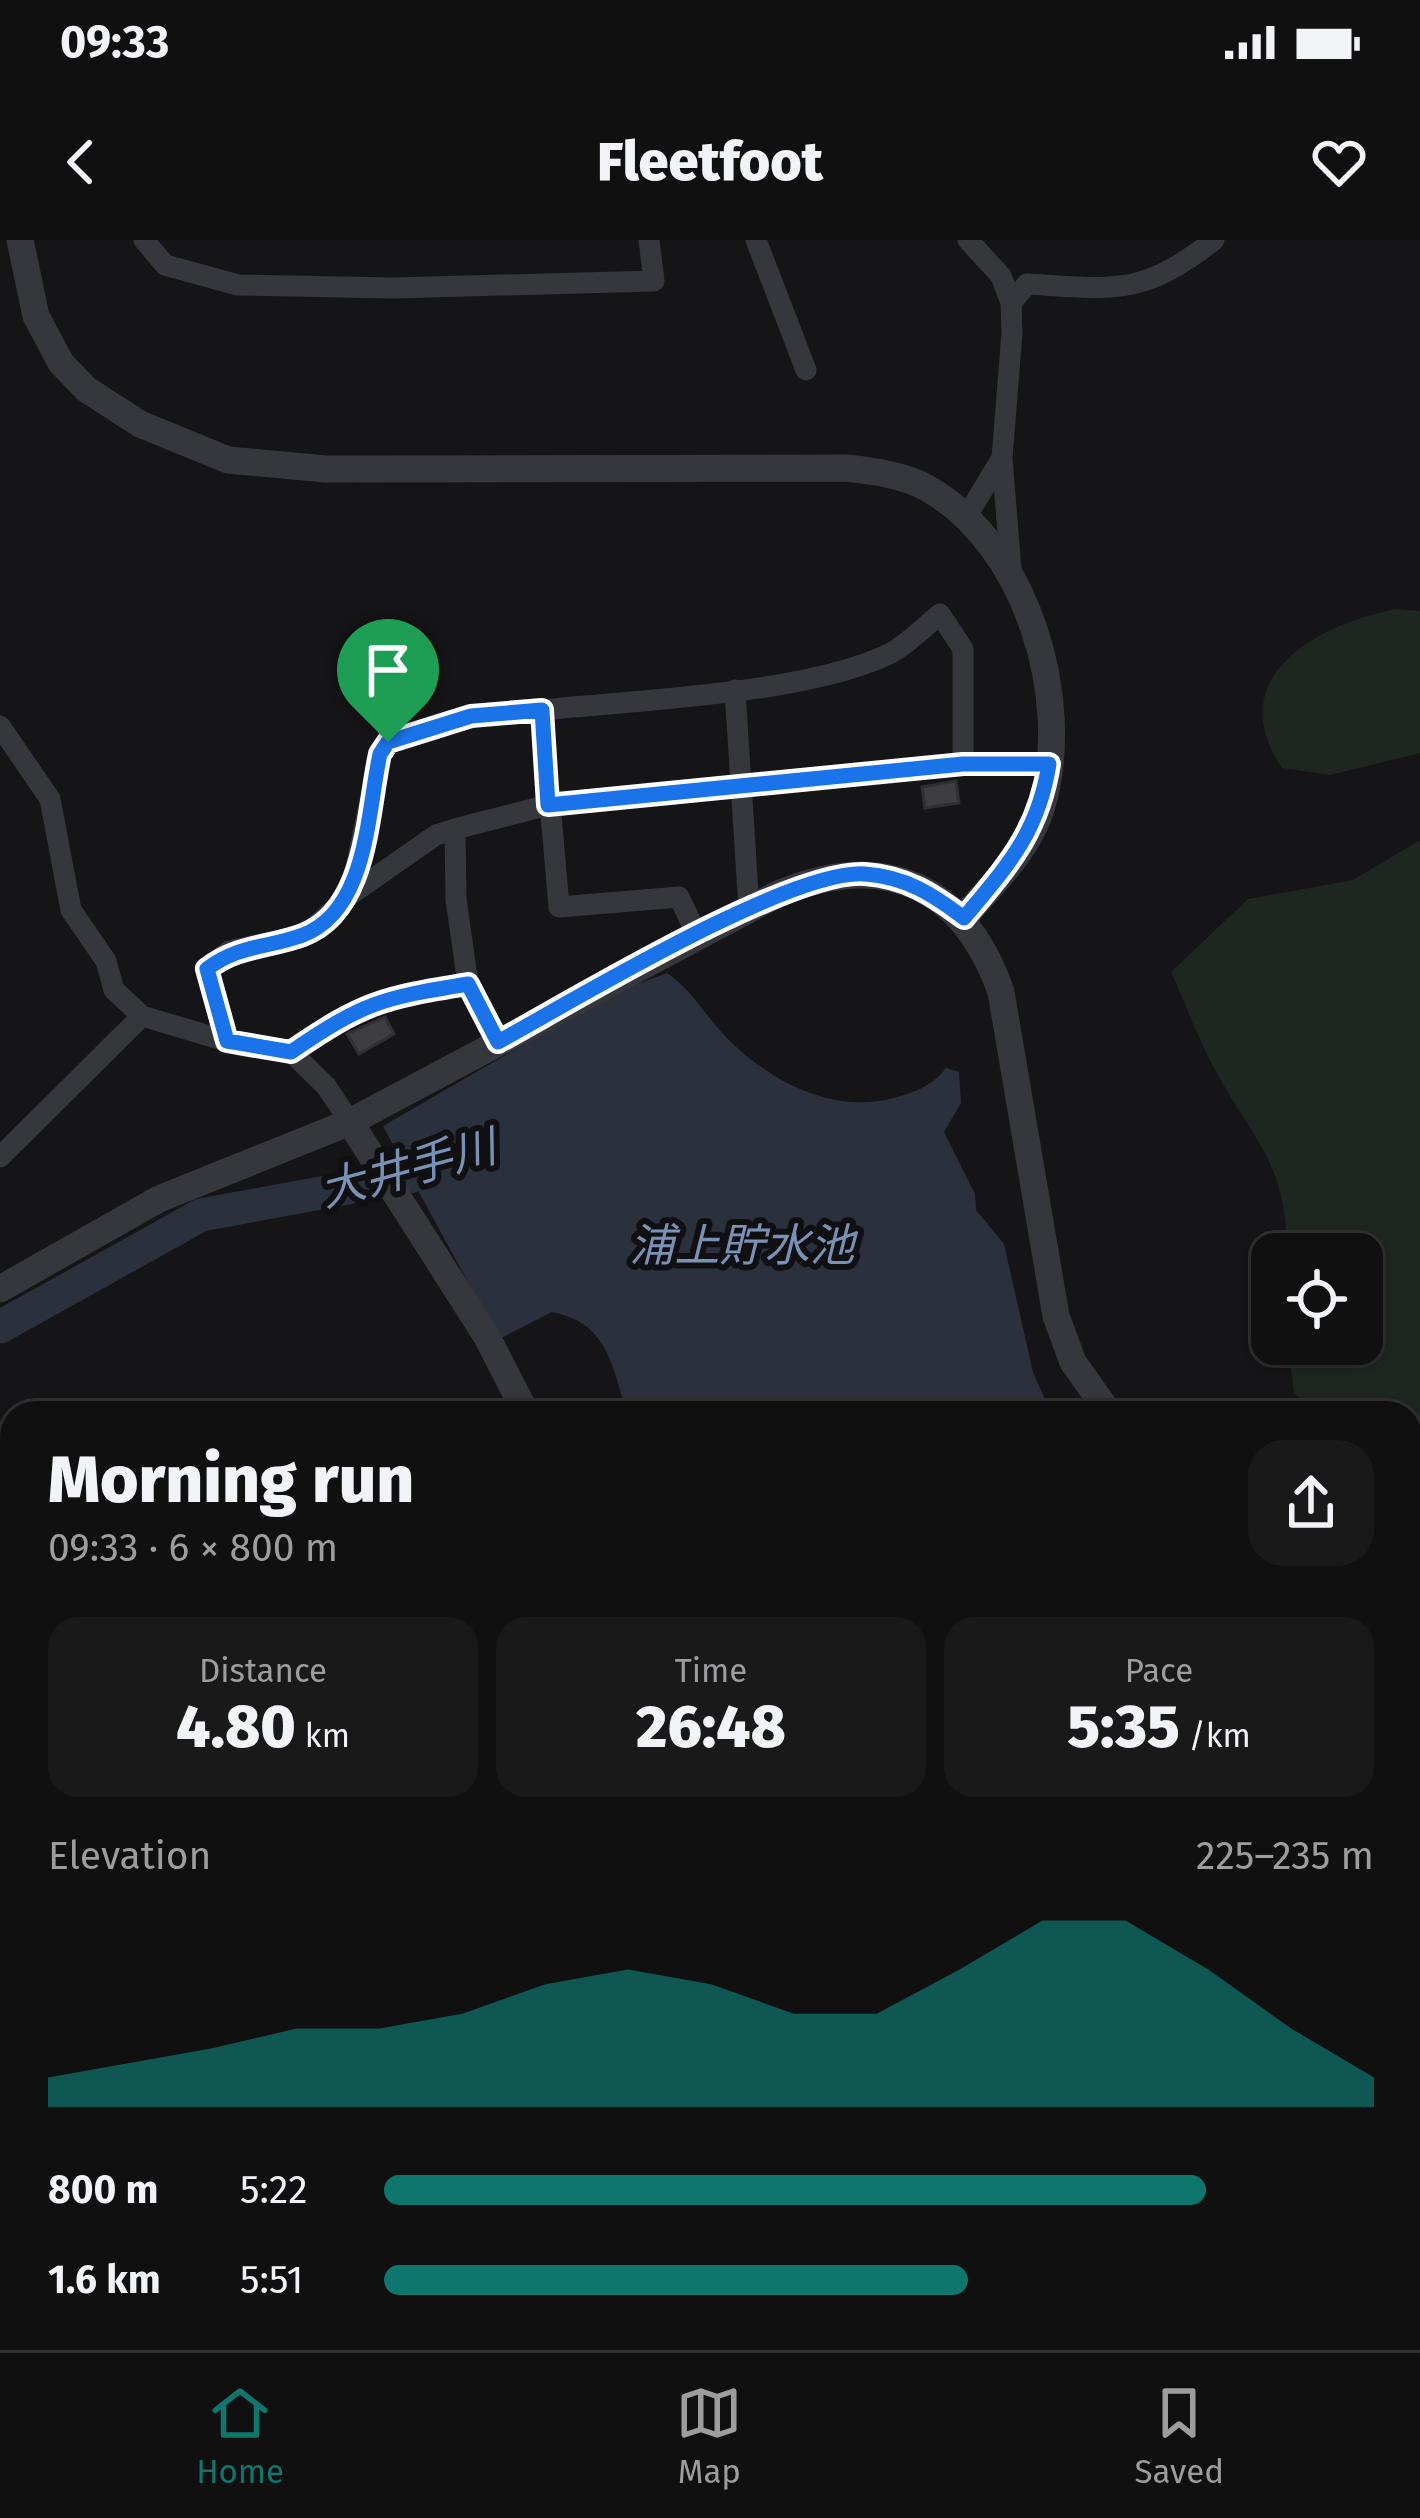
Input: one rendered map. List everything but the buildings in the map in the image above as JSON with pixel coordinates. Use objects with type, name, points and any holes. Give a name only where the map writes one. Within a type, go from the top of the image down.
[{"type":"street","points":[[20,240],[35,316],[61,363],[86,389],[140,424],[228,460],[326,469],[847,467],[928,488],[965,519],[1011,569]]},
{"type":"street","points":[[144,240],[165,265],[238,284],[392,288],[654,281],[649,240]]},
{"type":"street","points":[[756,240],[806,370]]},
{"type":"street","points":[[964,918],[1020,850],[1042,808],[1050,706],[1011,569],[1002,458],[1011,304],[1000,276],[968,240]]},
{"type":"street","points":[[1011,304],[1027,284],[1109,290],[1169,274],[1214,240]]},
{"type":"street","points":[[965,519],[1002,458]]},
{"type":"street","points":[[350,895],[380,754],[388,742],[471,716],[735,690],[847,668],[890,653],[940,614],[963,649],[963,764]]},
{"type":"street","points":[[735,690],[749,909]]},
{"type":"street","points":[[542,710],[559,907],[679,897],[698,937]]},
{"type":"street","points":[[0,726],[50,800],[71,910],[106,962],[114,990],[142,1016],[227,1041],[291,1052],[326,1086],[488,1337],[520,1401]]},
{"type":"street","points":[[227,1041],[207,969],[229,952],[305,934],[350,895],[436,835],[548,805],[740,790],[963,764],[1049,764]]},
{"type":"street","points":[[455,829],[456,899],[468,984],[498,1042]]},
{"type":"street","points":[[0,1289],[159,1199],[350,1122],[749,909],[807,882],[866,874],[921,885],[964,918],[986,951],[1001,992],[1055,1316],[1073,1362],[1101,1401]]},
{"type":"street","points":[[291,1052],[350,1011],[381,998],[468,984]]},
{"type":"street","points":[[0,1157],[142,1016]]},
{"type":"shaded area","points":[[1395,609],[1420,611],[1420,753],[1330,775],[1282,768],[1266,736],[1263,707],[1270,682],[1308,642]]},
{"type":"shaded area","points":[[1420,840],[1420,1401],[1303,1401],[1294,1393],[1291,1365],[1383,1365],[1383,1233],[1286,1233],[1281,1195],[1265,1152],[1213,1066],[1171,972],[1248,899],[1353,880]]},
{"type":"water","name":"浦上貯水池","points":[[667,973],[753,1061],[819,1096],[842,1101],[890,1099],[921,1088],[946,1068],[959,1072],[961,1103],[944,1132],[975,1194],[976,1210],[1004,1244],[1033,1372],[1046,1401],[623,1401],[605,1349],[571,1318],[552,1312],[499,1339],[383,1126],[609,995]]},
{"type":"waterway","name":"大井手川","points":[[0,1327],[201,1215],[413,1176],[448,1159]]},
{"type":"route","points":[[542,710],[548,805],[740,790],[963,764],[1049,764],[1042,808],[1020,850],[964,918],[921,885],[866,874],[836,875],[776,895],[498,1042],[468,984],[381,998],[350,1011],[291,1052],[227,1041],[207,969],[229,952],[305,934],[333,915],[350,895],[380,754],[388,742],[471,716],[542,710]]}]
